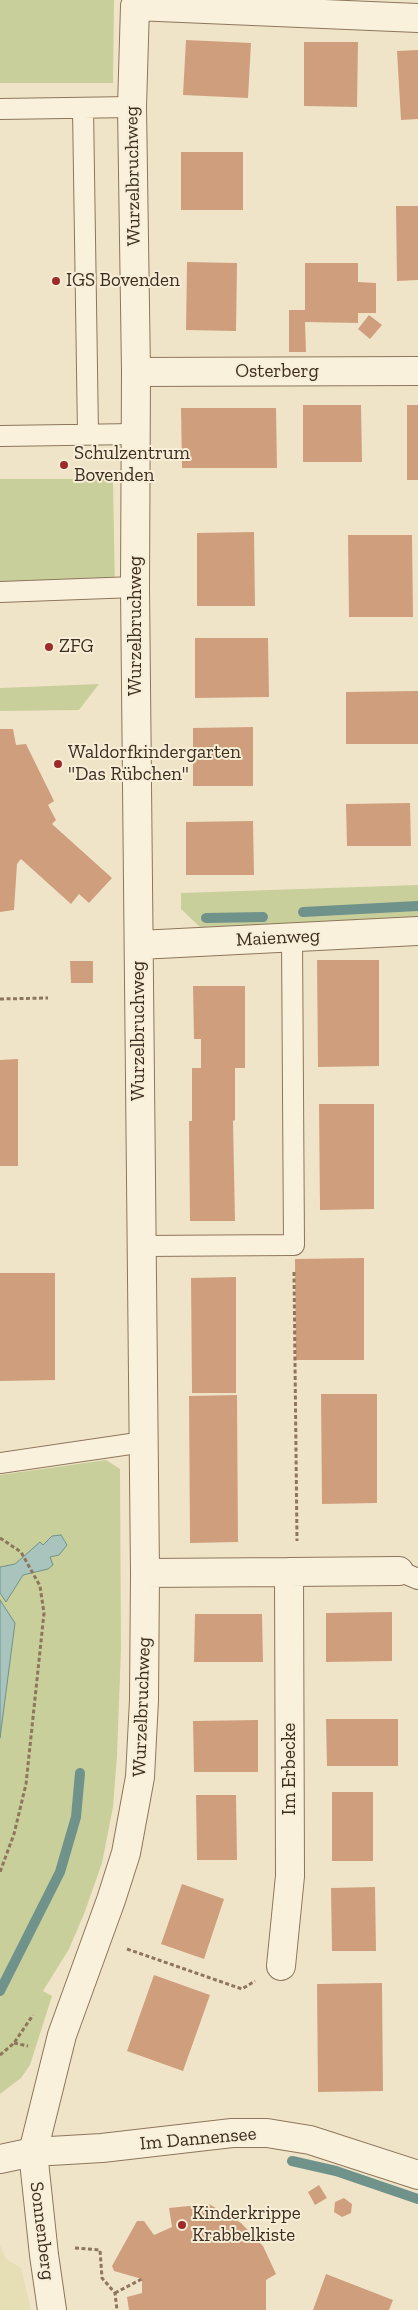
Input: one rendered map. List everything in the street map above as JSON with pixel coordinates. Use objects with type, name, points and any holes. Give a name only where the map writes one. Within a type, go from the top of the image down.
[{"type":"street","name":"Wurzelbruchweg","points":[[33,2152],[62,2035],[98,1938],[126,1853],[140,1777],[144,1700],[144,1442],[135,587],[136,372],[132,106],[135,6],[418,18]]},
{"type":"street","name":"Osterberg","points":[[136,372],[418,371]]},
{"type":"street","name":"Maienweg","points":[[139,946],[418,931]]},
{"type":"street","points":[[145,1573],[293,1572],[409,1575]]},
{"type":"street","name":"Im Erbecke","points":[[281,1966],[290,1876],[293,1572]]},
{"type":"street","name":"Im Dannensee","points":[[0,2159],[33,2152],[102,2148],[232,2134],[267,2133],[310,2140],[418,2175]]},
{"type":"street","name":"Sonnenberg","points":[[33,2152],[52,2310]]},
{"type":"lane","points":[[0,109],[132,106]]},
{"type":"lane","points":[[83,108],[88,434]]},
{"type":"lane","points":[[0,436],[135,434]]},
{"type":"lane","points":[[0,592],[135,587]]},
{"type":"lane","points":[[141,1246],[294,1245],[292,937]]},
{"type":"lane","points":[[0,1462],[144,1442]]},
{"type":"path","points":[[0,998],[48,998]]},
{"type":"path","points":[[293,1572],[294,1245]]},
{"type":"path","points":[[0,1538],[21,1552],[40,1586],[44,1613],[26,1784],[14,1834],[0,1872]]},
{"type":"path","points":[[98,1938],[242,1989],[281,1966]]},
{"type":"path","points":[[44,2255],[74,2248],[100,2250],[102,2278],[114,2293],[116,2310]]},
{"type":"path","points":[[114,2293],[142,2279]]},
{"type":"shaded area","points":[[0,2245],[6,2259],[21,2268],[31,2310],[0,2310]]},
{"type":"green space","points":[[0,0],[114,0],[113,83],[0,83]]},
{"type":"green space","points":[[0,479],[113,479],[115,593],[0,598]]},
{"type":"green space","points":[[99,684],[79,710],[0,711],[0,688]]},
{"type":"green space","points":[[418,885],[418,919],[200,927],[181,909],[181,893]]},
{"type":"green space","points":[[106,1460],[120,1469],[121,1649],[113,1807],[102,1863],[84,1914],[69,1949],[43,1991],[52,1996],[30,2065],[21,2078],[0,2094],[0,1475]]},
{"type":"water","points":[[61,1535],[67,1545],[59,1555],[50,1557],[53,1565],[48,1569],[23,1575],[6,1602],[0,1593],[0,1567],[15,1564],[40,1542],[43,1545],[52,1536]]},
{"type":"water","points":[[0,1600],[15,1623],[0,1738]]},
{"type":"building","points":[[186,40],[251,43],[248,98],[183,95]]},
{"type":"building","points":[[304,42],[358,42],[357,107],[304,106]]},
{"type":"building","points":[[418,50],[418,119],[401,120],[397,51]]},
{"type":"building","points":[[181,152],[243,152],[243,210],[181,210]]},
{"type":"building","points":[[396,206],[418,206],[418,280],[397,281]]},
{"type":"building","points":[[187,262],[237,263],[236,331],[186,330]]},
{"type":"building","points":[[305,263],[358,263],[358,282],[376,283],[376,313],[358,313],[358,323],[305,322],[306,352],[289,352],[289,310],[305,310]]},
{"type":"building","points":[[369,315],[382,325],[370,339],[358,329]]},
{"type":"building","points":[[303,405],[361,405],[362,462],[303,462]]},
{"type":"building","points":[[407,405],[418,405],[418,480],[407,480]]},
{"type":"building","points":[[181,408],[276,408],[277,468],[182,468]]},
{"type":"building","points":[[254,532],[255,606],[197,606],[197,533]]},
{"type":"building","points":[[348,535],[412,535],[413,617],[349,617]]},
{"type":"building","points":[[195,638],[268,638],[269,697],[195,698]]},
{"type":"building","points":[[418,691],[418,744],[346,744],[346,692]]},
{"type":"building","points":[[253,727],[253,786],[193,786],[193,728]]},
{"type":"building","points":[[0,729],[13,729],[16,745],[26,744],[54,801],[48,805],[56,820],[52,824],[112,878],[89,903],[79,894],[71,904],[21,859],[17,864],[14,910],[0,912]]},
{"type":"building","points":[[410,803],[411,846],[347,846],[346,804]]},
{"type":"building","points":[[253,821],[254,875],[186,875],[186,822]]},
{"type":"building","points":[[317,960],[379,960],[379,1066],[318,1067]]},
{"type":"building","points":[[70,961],[93,961],[93,983],[71,983]]},
{"type":"building","points":[[193,986],[245,986],[245,1068],[235,1068],[235,1120],[233,1121],[235,1221],[190,1221],[189,1121],[192,1121],[192,1068],[201,1068],[201,1039],[194,1039]]},
{"type":"building","points":[[18,1059],[18,1166],[0,1166],[0,1060]]},
{"type":"building","points":[[319,1104],[374,1104],[374,1209],[320,1210]]},
{"type":"building","points":[[364,1258],[364,1360],[296,1360],[295,1259]]},
{"type":"building","points":[[0,1273],[55,1273],[55,1380],[0,1381]]},
{"type":"building","points":[[236,1277],[236,1393],[192,1393],[191,1278]]},
{"type":"building","points":[[321,1394],[377,1394],[377,1503],[322,1504]]},
{"type":"building","points":[[237,1395],[238,1542],[190,1543],[189,1396]]},
{"type":"building","points":[[392,1612],[392,1661],[326,1662],[326,1613]]},
{"type":"building","points":[[195,1614],[262,1614],[263,1662],[194,1662]]},
{"type":"building","points":[[326,1719],[398,1719],[398,1766],[327,1766]]},
{"type":"building","points":[[258,1720],[258,1772],[194,1772],[193,1721]]},
{"type":"building","points":[[332,1792],[373,1792],[373,1861],[332,1861]]},
{"type":"building","points":[[196,1795],[236,1795],[237,1860],[197,1860]]},
{"type":"building","points":[[182,1884],[224,1899],[204,1959],[161,1944]]},
{"type":"building","points":[[375,1887],[376,1951],[332,1951],[331,1888]]},
{"type":"building","points":[[154,1975],[210,1995],[183,2071],[127,2051]]},
{"type":"building","points":[[382,1983],[383,2091],[318,2092],[317,1984]]},
{"type":"building","points":[[319,2185],[327,2198],[315,2205],[308,2192]]},
{"type":"building","points":[[344,2198],[352,2204],[351,2213],[342,2217],[334,2212],[335,2202]]},
{"type":"building","points":[[209,2204],[241,2223],[263,2246],[276,2274],[266,2280],[266,2310],[129,2310],[127,2297],[142,2293],[142,2279],[114,2271],[112,2266],[137,2221],[144,2221],[154,2235],[172,2227],[169,2208]]},
{"type":"building","points":[[326,2274],[393,2300],[389,2310],[313,2310]]},
{"type":"waterway","points":[[303,912],[418,906]]},
{"type":"waterway","points":[[206,918],[263,917]]},
{"type":"waterway","points":[[0,1991],[60,1872],[76,1817],[80,1773]]},
{"type":"waterway","points":[[292,2161],[336,2171],[418,2199]]},
{"type":"place","name":"IGS Bovenden","points":[[56,281]]},
{"type":"place","name":"Schulzentrum Bovenden","points":[[64,465]]},
{"type":"place","name":"ZFG","points":[[49,647]]},
{"type":"place","name":"Waldorfkindergarten \"Das Rübchen\"","points":[[58,764]]},
{"type":"place","name":"Kinderkrippe Krabbelkiste","points":[[182,2225]]}]
